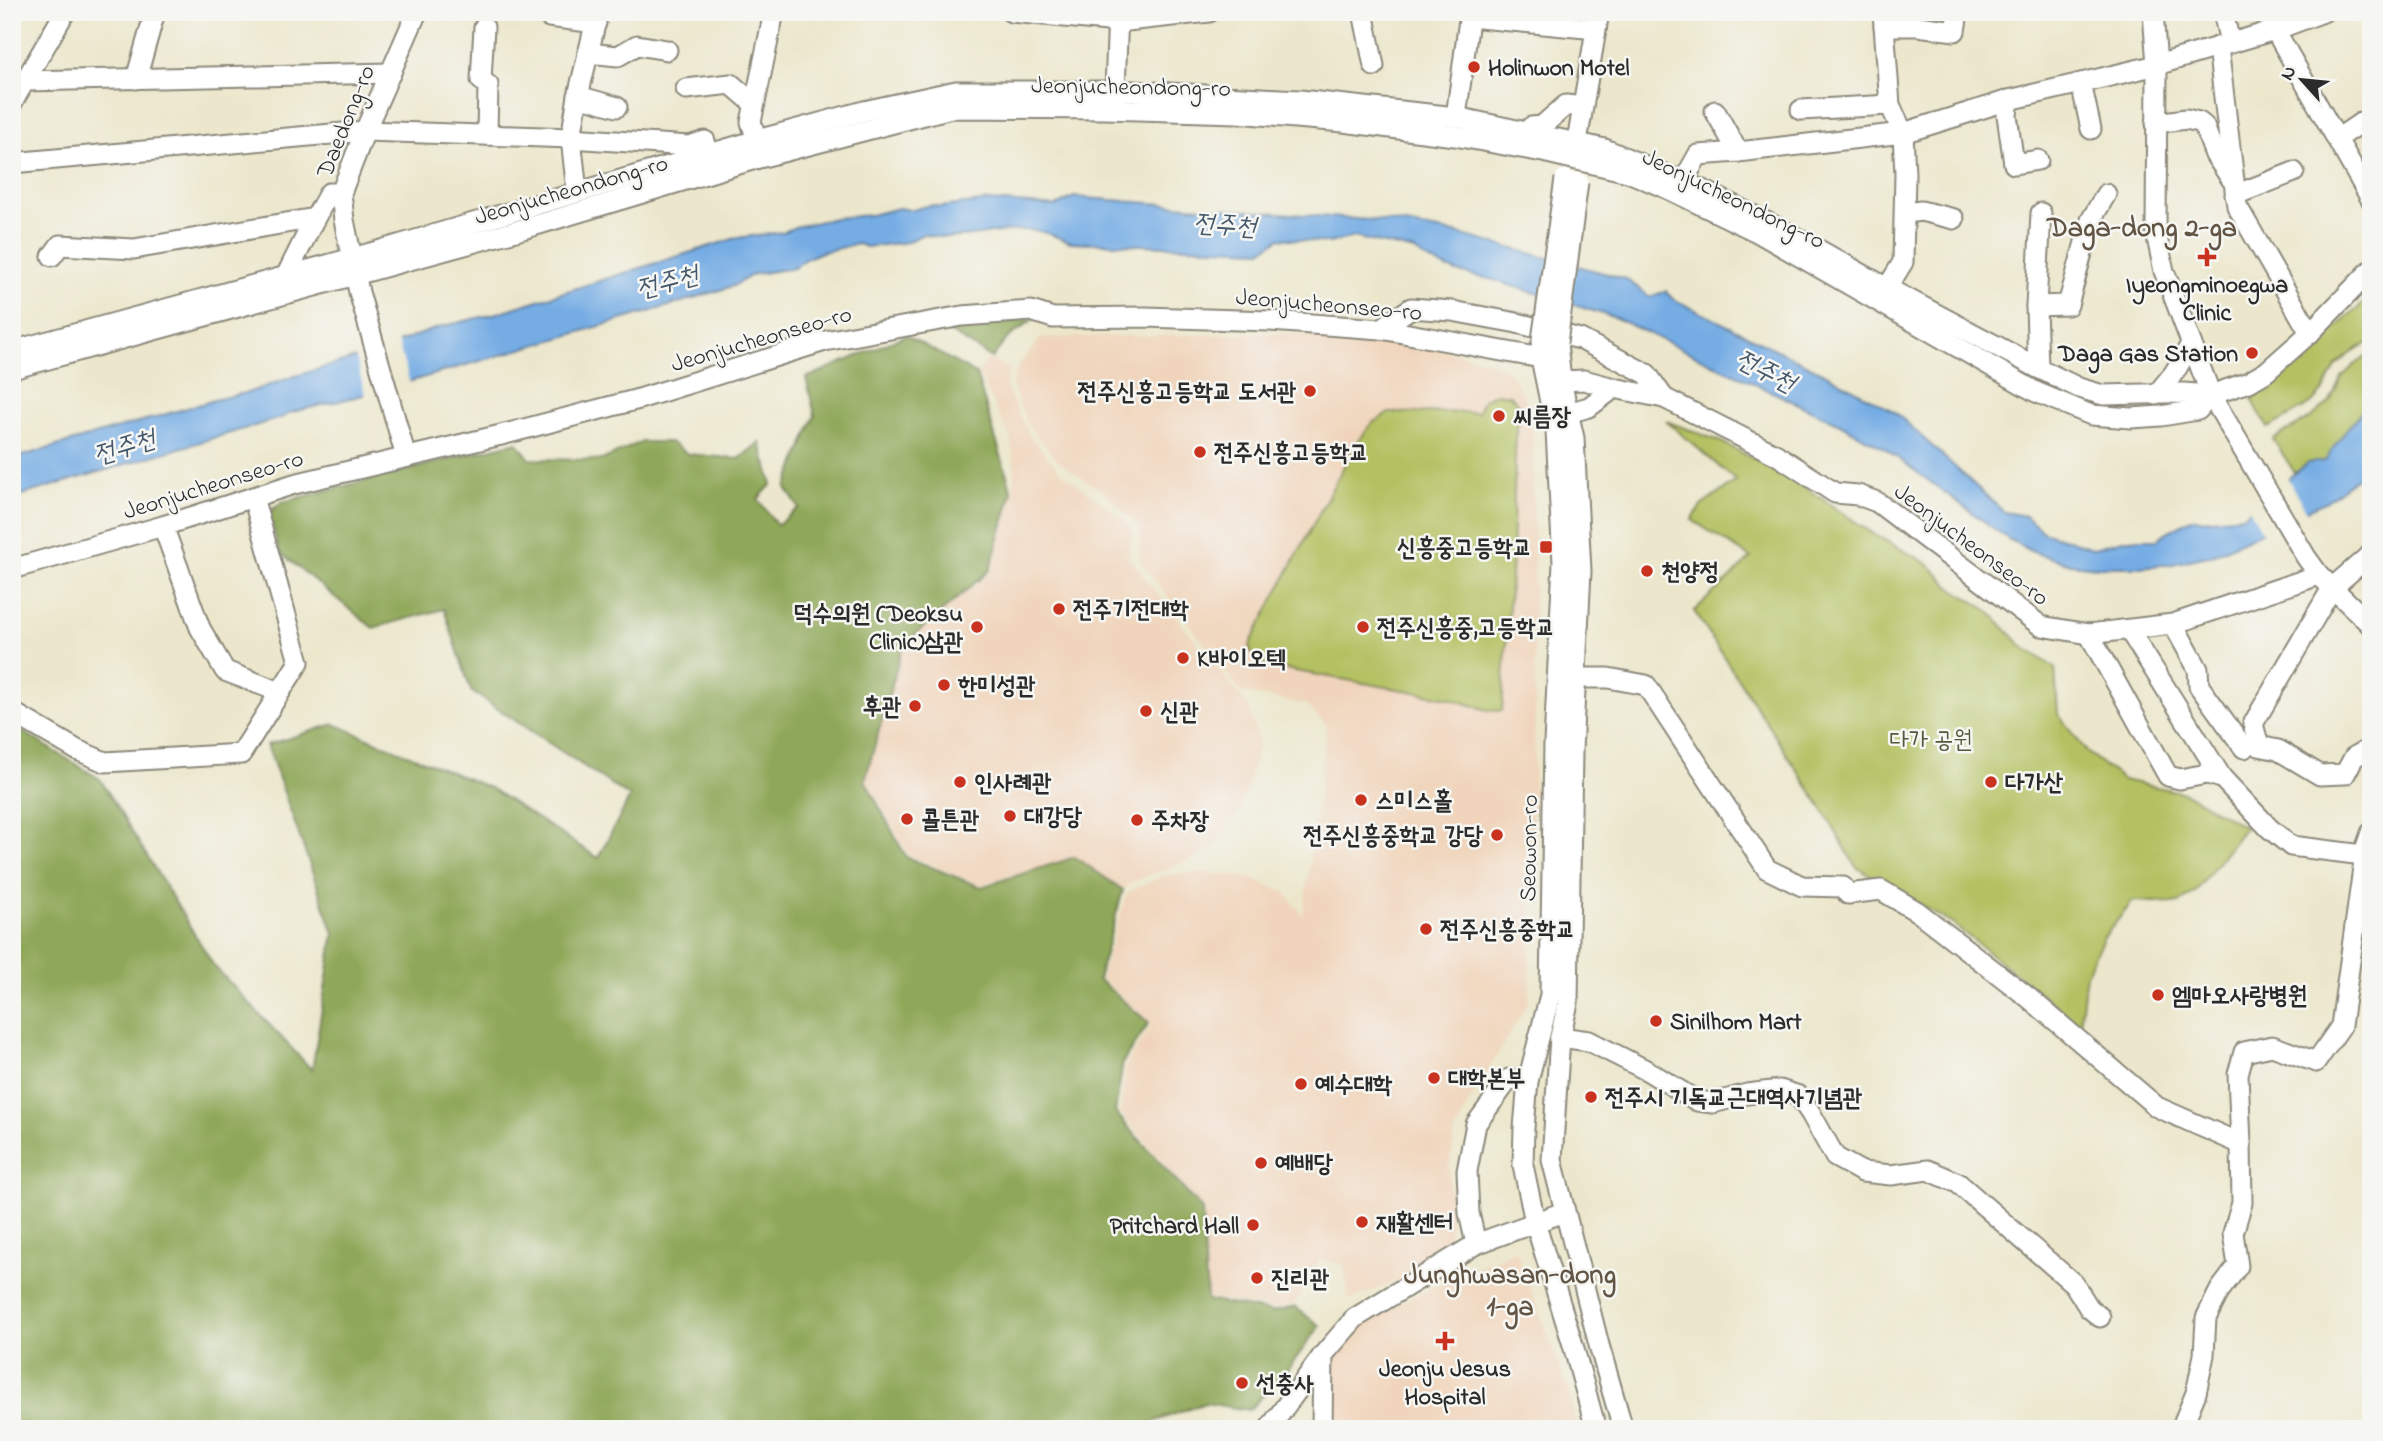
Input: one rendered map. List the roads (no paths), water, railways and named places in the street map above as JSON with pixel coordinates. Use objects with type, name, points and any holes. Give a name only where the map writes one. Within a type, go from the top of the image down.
[{"type":"street","points":[[12,103],[65,12]]},
{"type":"street","points":[[136,79],[155,12]]},
{"type":"street","name":"Daedong-ro","points":[[404,448],[355,275],[341,193],[417,12]]},
{"type":"street","points":[[757,140],[751,122],[753,103],[774,12]]},
{"type":"street","points":[[1011,12],[1118,17],[1209,12]]},
{"type":"street","points":[[1363,12],[1374,66]]},
{"type":"street","points":[[1887,288],[1903,262],[1905,174],[1903,133],[1890,105],[1884,19],[1955,31],[1958,12]]},
{"type":"street","points":[[2153,12],[2157,65],[2156,233],[2164,271],[2211,395],[2306,557],[2326,582],[2371,625]]},
{"type":"street","points":[[2223,12],[2237,206],[2310,333]]},
{"type":"street","points":[[1684,180],[1698,155],[1903,133],[2009,100],[2157,65],[2275,30],[2323,12]]},
{"type":"street","points":[[1456,117],[1470,15],[1597,21],[1546,347]]},
{"type":"street","points":[[549,17],[597,17],[570,138],[577,192]]},
{"type":"street","points":[[1115,90],[1118,17]]},
{"type":"street","points":[[484,27],[481,80],[488,85],[487,135]]},
{"type":"street","points":[[2275,30],[2371,199]]},
{"type":"street","points":[[588,53],[618,56],[637,44],[667,50]]},
{"type":"street","points":[[25,81],[391,73]]},
{"type":"street","points":[[2081,83],[2091,129]]},
{"type":"street","points":[[686,89],[731,84],[753,103]]},
{"type":"street","name":"Jeonjucheondong-ro","points":[[12,351],[287,274],[355,275],[577,192],[864,111],[956,91],[1115,90],[1300,100],[1456,117],[1530,134],[1668,189],[1759,233],[2036,391],[2091,415],[2131,418],[2198,410],[2211,395]]},
{"type":"street","points":[[578,96],[617,107]]},
{"type":"street","points":[[2009,100],[2007,115],[2014,164],[2038,160]]},
{"type":"street","points":[[1530,134],[1531,127],[1542,126],[1566,104],[1582,107]]},
{"type":"street","points":[[1801,110],[1890,105]]},
{"type":"street","name":"Jeonjucheondong-ro","points":[[12,369],[573,214],[760,158],[951,108],[1237,113],[1343,122],[1576,154],[1627,156],[1684,180],[1794,236],[2038,368],[2079,388],[2103,395],[2211,395],[2249,382],[2266,372],[2310,333],[2371,270]]},
{"type":"street","points":[[1715,111],[1738,152]]},
{"type":"street","points":[[2337,139],[2371,116]]},
{"type":"street","points":[[2156,123],[2186,119],[2204,126],[2215,155],[2235,189]]},
{"type":"street","points":[[12,163],[365,131],[570,138],[689,146],[705,141]]},
{"type":"street","points":[[2235,189],[2294,172]]},
{"type":"street","points":[[287,274],[329,193],[341,193]]},
{"type":"street","points":[[2036,306],[2068,305],[2091,220],[2106,194]]},
{"type":"street","points":[[1905,212],[1921,211],[1954,219]]},
{"type":"street","points":[[2038,368],[2036,306],[2041,212]]},
{"type":"street","points":[[52,256],[60,245],[134,249],[315,218]]},
{"type":"street","points":[[1381,329],[1411,308],[1452,311],[1517,323],[1580,339],[1647,374],[1664,398]]},
{"type":"street","name":"Jeonjucheonseo-ro","points":[[12,569],[163,526],[404,448],[501,435],[639,399],[825,341],[962,316],[1031,311],[1053,318],[1256,320],[1381,329],[1546,347]]},
{"type":"street","points":[[2156,395],[2174,373],[2191,344]]},
{"type":"street","name":"Seowon-ro","points":[[1546,347],[1561,381],[1574,438],[1581,571],[1566,678],[1550,995],[1528,1081],[1523,1166],[1535,1222],[1596,1429]]},
{"type":"street","name":"Seowon-ro","points":[[1546,347],[1556,431],[1563,550],[1566,678],[1568,1003],[1560,1037],[1552,1160],[1623,1429]]},
{"type":"street","name":"Jeonjucheonseo-ro","points":[[1561,381],[1584,380],[1664,398],[1777,455],[1835,493],[1858,495],[1877,502],[2041,626],[2089,634],[2173,624],[2326,582],[2371,554]]},
{"type":"street","points":[[1569,413],[1589,407],[1614,388]]},
{"type":"street","points":[[12,712],[77,750],[105,762],[241,754],[299,662],[253,497]]},
{"type":"street","points":[[163,526],[200,628],[225,671],[280,692]]},
{"type":"street","points":[[2326,582],[2253,724],[2259,746],[2278,750],[2320,775],[2345,775],[2354,757],[2371,748]]},
{"type":"street","points":[[2173,624],[2198,669],[2199,686],[2244,748]]},
{"type":"street","points":[[2129,630],[2222,778],[2269,828],[2291,846],[2368,856]]},
{"type":"street","points":[[2089,634],[2168,776],[2180,779],[2207,774],[2222,778]]},
{"type":"street","points":[[1566,678],[1608,678],[1646,685],[1767,869],[1802,886],[1843,887],[1849,894],[1881,890],[1918,912],[2029,998],[2157,1107],[2241,1144]]},
{"type":"street","points":[[2181,1429],[2196,1393],[2204,1355],[2206,1318],[2220,1290],[2238,1266],[2233,1233],[2242,1203],[2238,1074],[2244,1052],[2272,1046],[2316,1062],[2341,1026],[2371,833]]},
{"type":"street","points":[[1560,1037],[1588,1041],[1648,1071],[1697,1101],[1713,1103],[1747,1094],[1780,1090],[1799,1096],[1835,1157],[1862,1172],[1891,1175],[1928,1170],[1958,1183],[2074,1284],[2089,1308],[2101,1317]]},
{"type":"street","points":[[1476,1244],[1469,1213],[1467,1171],[1476,1124],[1509,1079],[1528,1081]]},
{"type":"street","points":[[1269,1429],[1323,1355],[1354,1318],[1476,1244],[1564,1212]]},
{"type":"street","points":[[1322,1429],[1323,1355]]},
{"type":"water","name":"전주천","points":[[1074,197],[1394,222],[1455,233],[1626,279],[1650,297],[1666,291],[1673,299],[1828,375],[1895,412],[2004,512],[2025,516],[2043,532],[2093,548],[2127,539],[2158,539],[2193,518],[2200,520],[2242,516],[2308,463],[2325,461],[2371,400],[2371,466],[2327,501],[2212,555],[2172,564],[2140,567],[2071,564],[2033,552],[2008,539],[1884,448],[1838,423],[1616,318],[1490,279],[1457,272],[1428,260],[1415,251],[1354,237],[1329,243],[1280,238],[1262,250],[1070,242],[1045,232],[1015,230],[962,237],[923,234],[908,242],[866,247],[858,244],[822,252],[805,259],[794,268],[754,274],[733,286],[662,308],[367,394],[289,413],[284,417],[12,498],[12,459],[250,392],[356,358],[440,327],[494,314],[736,238],[784,232],[835,218],[870,215],[899,208],[912,210],[930,205],[941,207],[989,201],[1056,206]]},
{"type":"place","name":"Holinwon Motel","points":[[1474,67]]},
{"type":"place","name":"Iyeongminoegwa Clinic","points":[[2207,257]]},
{"type":"place","name":"Daga Gas Station","points":[[2252,353]]},
{"type":"place","name":"전주신흥고등학교 도서관","points":[[1310,391]]},
{"type":"place","name":"씨름장","points":[[1499,416]]},
{"type":"place","name":"전주신흥고등학교","points":[[1200,452]]},
{"type":"place","name":"신흥중고등학교","points":[[1546,547]]},
{"type":"place","name":"천양정","points":[[1647,571]]},
{"type":"place","name":"전주기전대학","points":[[1059,609]]},
{"type":"place","name":"덕수의원 (Deoksu Clinic)삼관","points":[[977,627]]},
{"type":"place","name":"전주신흥중,고등학교","points":[[1363,627]]},
{"type":"place","name":"K바이오텍","points":[[1183,658]]},
{"type":"place","name":"한미성관","points":[[944,685]]},
{"type":"place","name":"후관","points":[[915,706]]},
{"type":"place","name":"신관","points":[[1146,711]]},
{"type":"place","name":"인사례관","points":[[960,782]]},
{"type":"place","name":"다가산","points":[[1991,782]]},
{"type":"place","name":"스미스홀","points":[[1361,800]]},
{"type":"place","name":"대강당","points":[[1010,816]]},
{"type":"place","name":"콜튼관","points":[[907,819]]},
{"type":"place","name":"주차장","points":[[1137,820]]},
{"type":"place","name":"전주신흥중학교 강당","points":[[1497,835]]},
{"type":"place","name":"전주신흥중학교","points":[[1426,929]]},
{"type":"place","name":"엠마오사랑병원","points":[[2158,995]]},
{"type":"place","name":"Sinilhom Mart","points":[[1656,1021]]},
{"type":"place","name":"대학본부","points":[[1434,1078]]},
{"type":"place","name":"예수대학","points":[[1301,1084]]},
{"type":"place","name":"전주시 기독교근대역사기념관","points":[[1591,1097]]},
{"type":"place","name":"예배당","points":[[1261,1163]]},
{"type":"place","name":"재활센터","points":[[1362,1222]]},
{"type":"place","name":"Pritchard Hall","points":[[1253,1225]]},
{"type":"place","name":"진리관","points":[[1257,1278]]},
{"type":"place","name":"Jeonju Jesus Hospital","points":[[1445,1341]]},
{"type":"place","name":"선충사","points":[[1242,1383]]},
{"type":"district","name":"Daga-dong 2-ga","points":[[2142,226]]},
{"type":"district","name":"Junghwasan-dong 1-ga","points":[[1510,1289]]},
{"type":"park label","name":"다가 공원","points":[[1931,739]]}]
